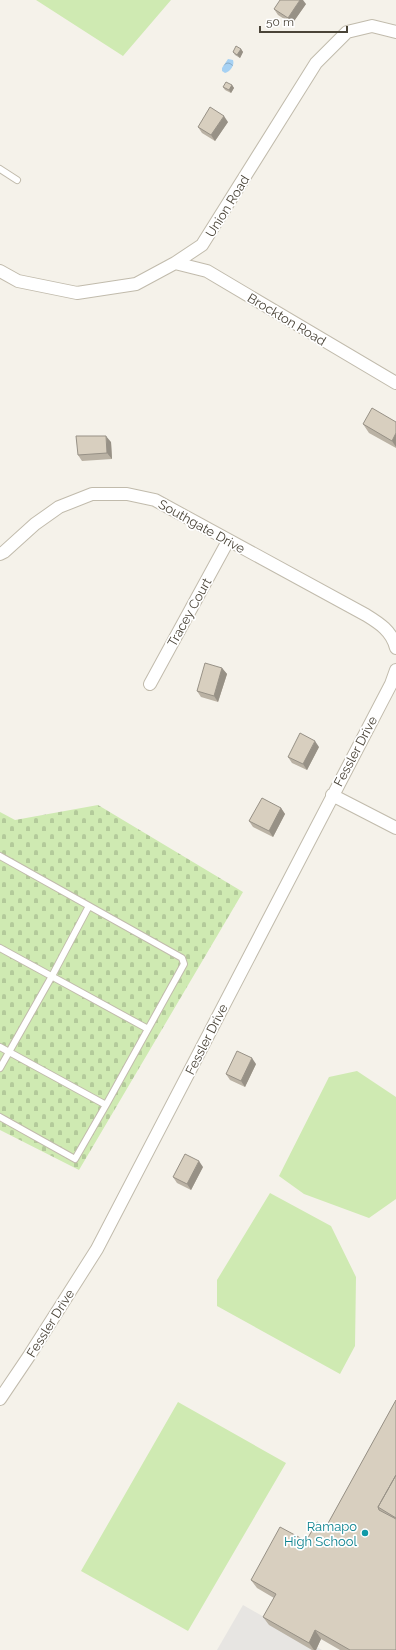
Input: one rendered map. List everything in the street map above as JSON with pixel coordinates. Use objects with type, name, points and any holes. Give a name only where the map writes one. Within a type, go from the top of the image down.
[{"type":"street","name":"Union Road","points":[[0,271],[18,281],[77,293],[136,284],[175,263],[202,245],[316,63],[347,32],[372,26],[396,32]]},
{"type":"street","name":"Brockton Road","points":[[175,263],[207,271],[396,382]]},
{"type":"street","name":"Southgate Drive","points":[[0,554],[35,524],[59,507],[92,494],[126,494],[155,500],[372,619],[385,627],[395,645]]},
{"type":"street","name":"Tracey Court","points":[[150,684],[228,541]]},
{"type":"street","name":"Fessler Drive","points":[[0,1398],[29,1356],[97,1249],[391,684],[396,670]]},
{"type":"street","points":[[332,795],[396,828]]},
{"type":"lane","points":[[0,169],[16,180]]},
{"type":"lane","points":[[0,856],[182,958],[184,964],[75,1159],[0,1117]]},
{"type":"lane","points":[[0,1068],[52,976],[89,906]]},
{"type":"lane","points":[[0,948],[148,1029]]},
{"type":"lane","points":[[0,1047],[106,1105]]},
{"type":"green space","points":[[36,0],[171,0],[123,56]]},
{"type":"green space","points":[[98,805],[243,892],[79,1170],[0,1130],[0,812],[15,820]]},
{"type":"green space","points":[[357,1071],[396,1097],[396,1199],[369,1218],[304,1194],[279,1176],[329,1077]]},
{"type":"green space","points":[[270,1193],[331,1226],[356,1277],[355,1346],[340,1374],[217,1306],[217,1280]]},
{"type":"green space","points":[[178,1402],[286,1463],[188,1631],[81,1571]]},
{"type":"shaded area","points":[[243,1605],[322,1650],[217,1650]]},
{"type":"water","points":[[228,59],[233,60],[233,66],[225,73],[222,71],[222,68]]},
{"type":"building","points":[[280,0],[300,0],[288,18],[274,9]]},
{"type":"building","points":[[236,46],[241,49],[237,55],[233,52]]},
{"type":"building","points":[[226,82],[232,85],[229,90],[223,87]]},
{"type":"building","points":[[210,107],[224,116],[211,135],[198,127]]},
{"type":"building","points":[[372,408],[396,422],[396,433],[392,441],[363,424]]},
{"type":"building","points":[[76,436],[106,436],[107,453],[78,455]]},
{"type":"building","points":[[205,663],[222,668],[214,696],[197,691]]},
{"type":"building","points":[[300,733],[315,741],[303,764],[288,757]]},
{"type":"building","points":[[262,798],[281,808],[269,831],[249,821]]},
{"type":"building","points":[[237,1051],[252,1058],[241,1081],[226,1074]]},
{"type":"building","points":[[185,1154],[199,1161],[187,1184],[173,1177]]},
{"type":"building","name":"Ramapo High School","points":[[396,1400],[396,1475],[378,1507],[379,1510],[396,1519],[396,1650],[350,1650],[315,1630],[309,1643],[263,1617],[276,1594],[251,1580],[280,1527],[306,1541],[317,1522],[326,1527]]},
{"type":"building","points":[[396,1475],[396,1518],[378,1507]]},
{"type":"place","name":"Ramapo High School","points":[[365,1533]]}]
